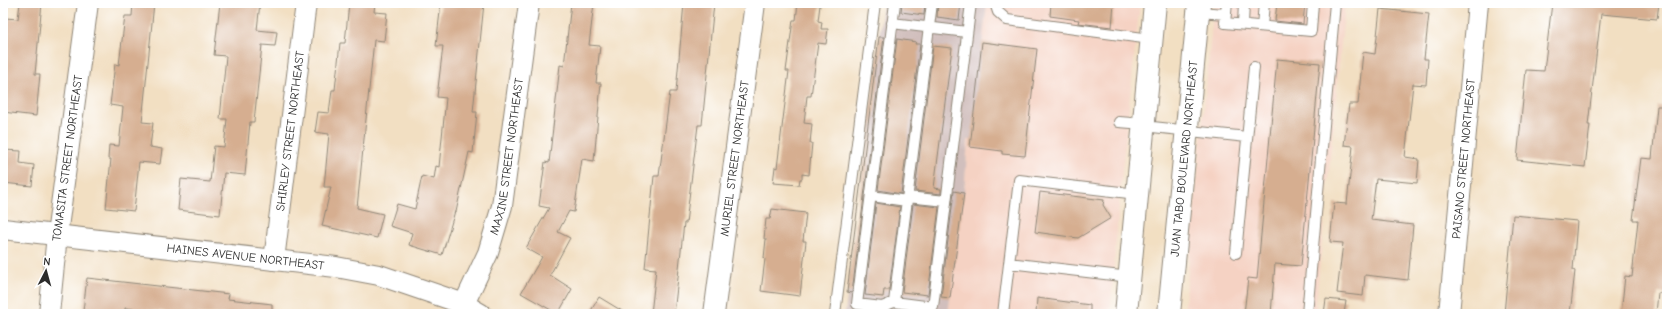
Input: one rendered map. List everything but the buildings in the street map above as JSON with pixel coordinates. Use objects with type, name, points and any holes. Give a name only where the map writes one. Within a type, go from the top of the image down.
[{"type":"main road","points":[[1126,314],[1155,3]]},
{"type":"main road","name":"JUAN TABO BOULEVARD NORTHEAST","points":[[1169,314],[1198,8]]},
{"type":"street","name":"TOMASITA STREET NORTHEAST","points":[[50,314],[58,235],[88,3]]},
{"type":"street","name":"SHIRLEY STREET NORTHEAST","points":[[274,260],[306,3]]},
{"type":"street","name":"MAXINE STREET NORTHEAST","points":[[464,304],[488,254],[502,206],[529,3]]},
{"type":"street","name":"MURIEL STREET NORTHEAST","points":[[714,314],[755,3]]},
{"type":"street","name":"PAISANO STREET NORTHEAST","points":[[1449,314],[1478,3]]},
{"type":"street","name":"HAINES AVENUE NORTHEAST","points":[[3,229],[336,267],[379,275],[464,304],[481,314]]},
{"type":"lane","points":[[835,314],[875,3]]},
{"type":"lane","points":[[895,3],[857,304],[882,307],[894,302],[933,307],[971,3]]},
{"type":"lane","points":[[894,302],[932,3]]},
{"type":"lane","points":[[995,3],[998,12],[1007,20],[1151,38]]},
{"type":"lane","points":[[1227,3],[1225,23],[1311,31],[1313,3]]},
{"type":"lane","points":[[1243,24],[1244,3]]},
{"type":"lane","points":[[1262,26],[1264,3]]},
{"type":"lane","points":[[1308,314],[1335,3]]},
{"type":"lane","points":[[1198,8],[1226,14]]},
{"type":"lane","points":[[892,23],[967,32]]},
{"type":"lane","points":[[1236,253],[1254,67]]},
{"type":"lane","points":[[1119,122],[1247,137]]},
{"type":"lane","points":[[1003,314],[1019,180],[1137,194]]},
{"type":"lane","points":[[871,196],[946,202]]},
{"type":"lane","points":[[1009,263],[1130,277]]},
{"type":"shaded area","points":[[883,3],[987,3],[971,140],[968,140],[964,193],[948,314],[845,313]]},
{"type":"shaded area","points":[[987,3],[1140,3],[1121,180],[1110,314],[948,314],[964,193],[968,140],[970,140]]},
{"type":"shaded area","points":[[1214,3],[1345,3],[1315,314],[1184,314]]}]
